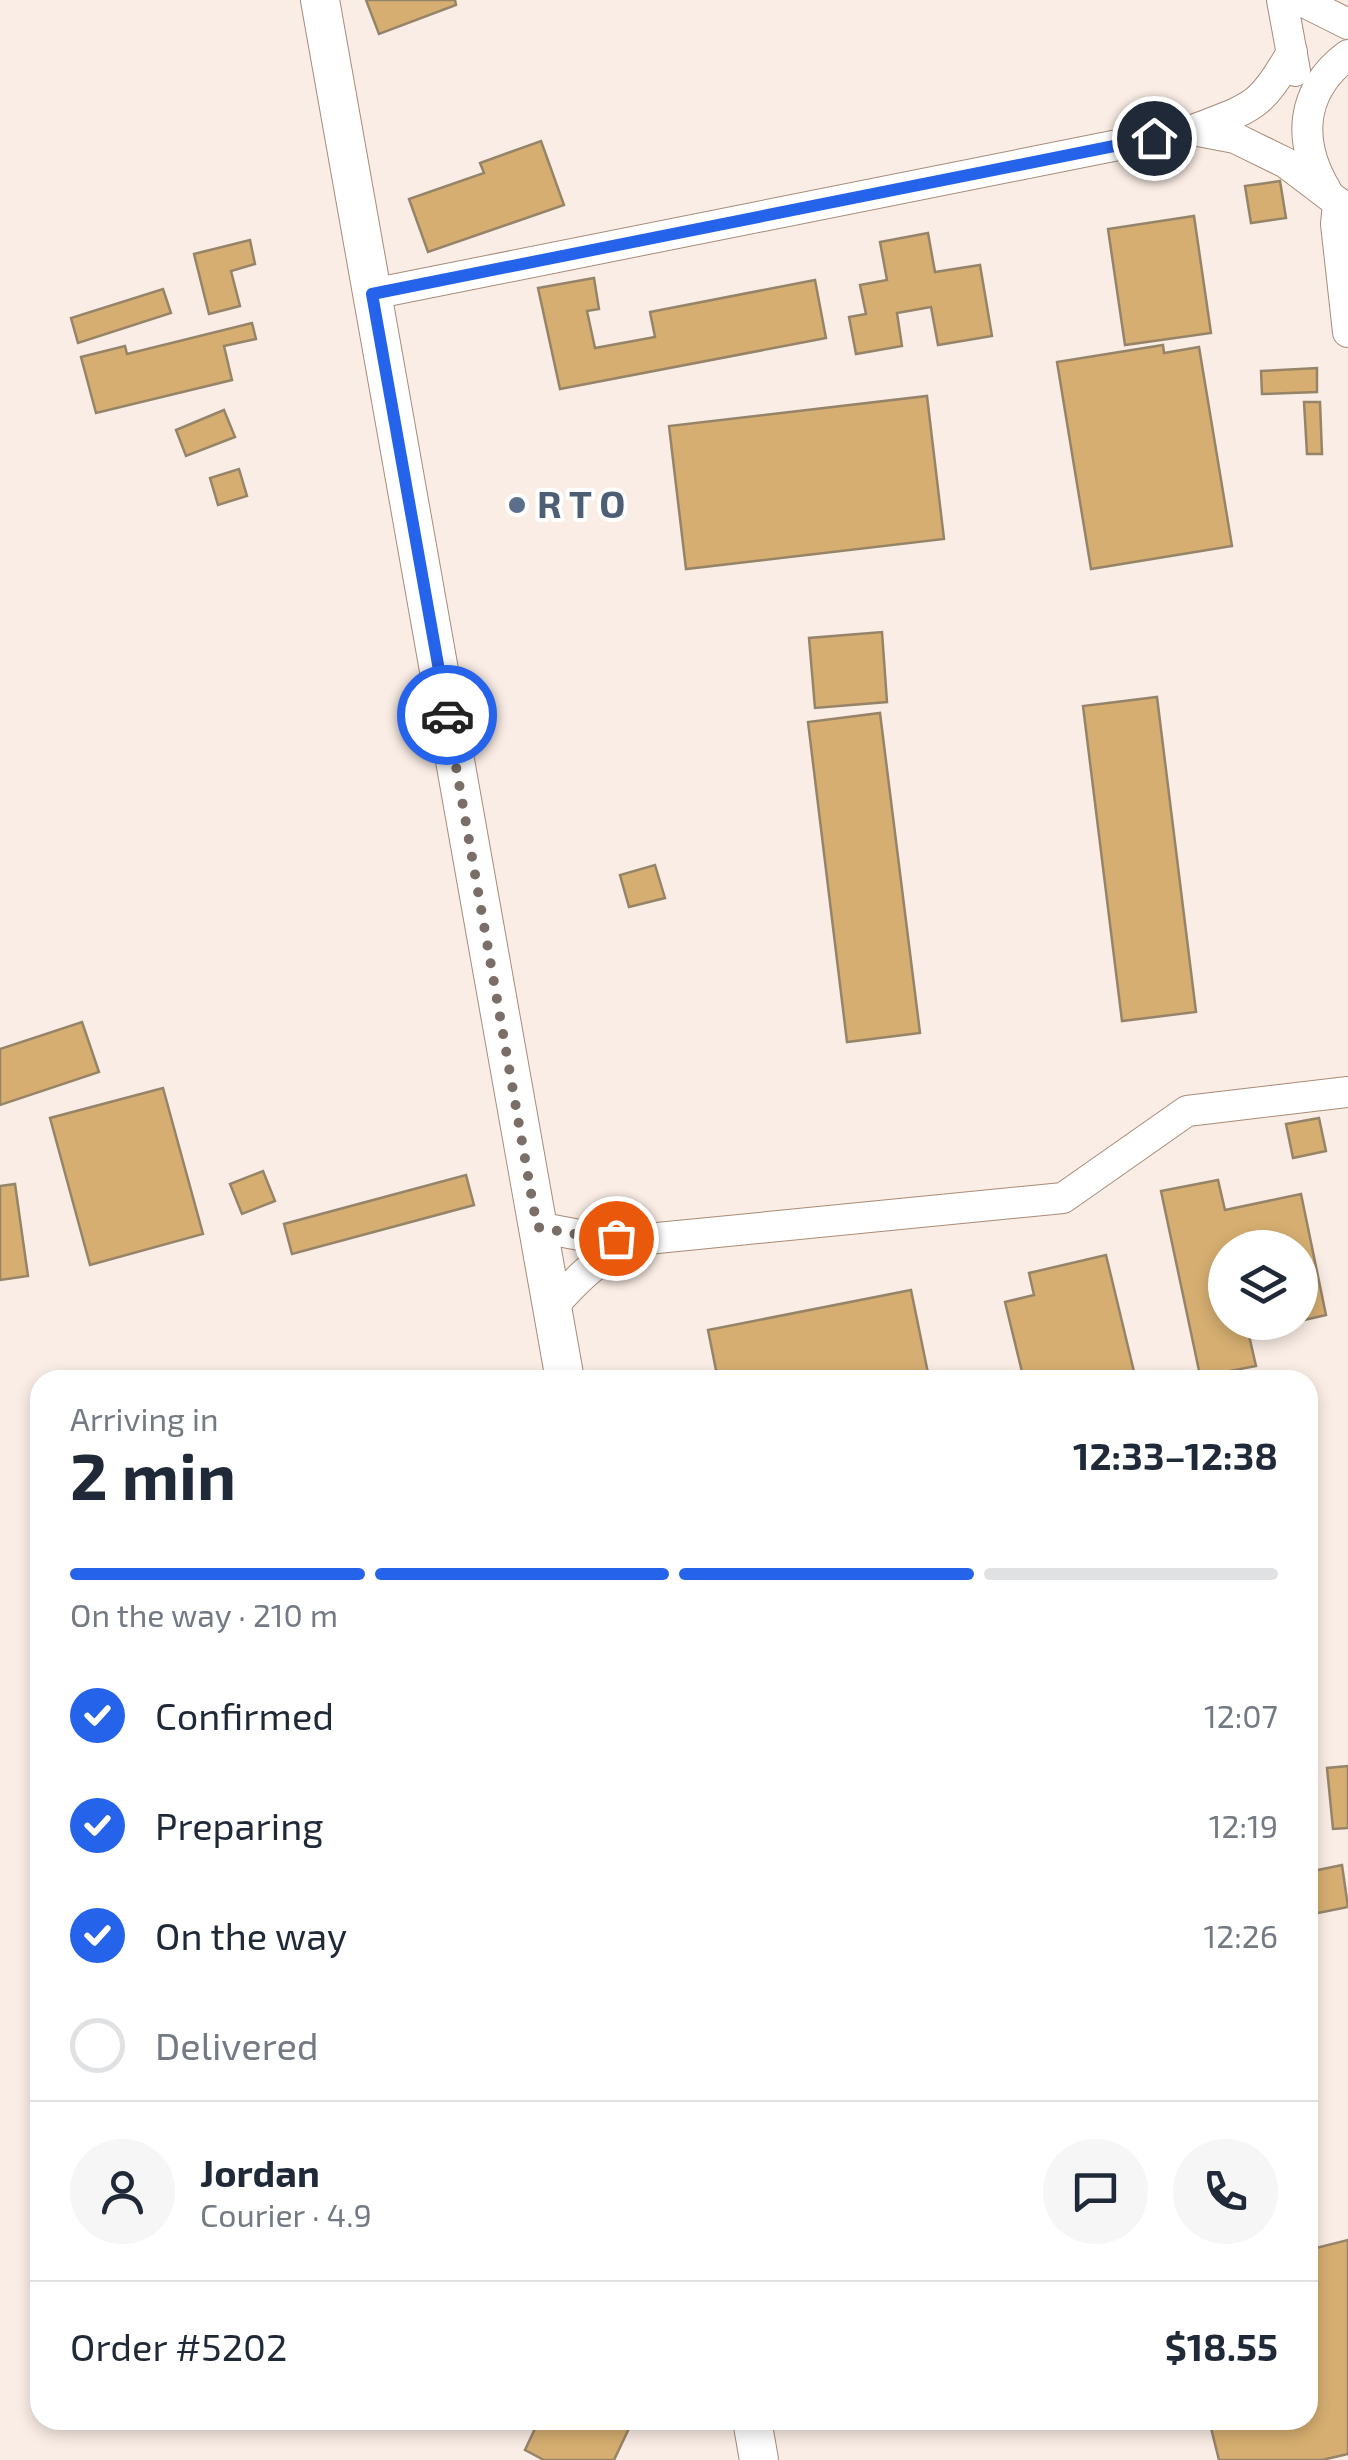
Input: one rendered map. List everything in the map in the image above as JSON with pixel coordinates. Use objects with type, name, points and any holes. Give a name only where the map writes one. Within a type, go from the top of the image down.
[{"type":"street","points":[[320,0],[563,1370]]},
{"type":"street","points":[[1282,0],[1312,166],[1338,202],[1336,224],[1348,327]]},
{"type":"street","points":[[1300,0],[1348,24]]},
{"type":"street","points":[[372,294],[1193,130],[1253,106],[1274,85],[1292,52]]},
{"type":"street","points":[[1306,136],[1310,106],[1323,78],[1348,55]]},
{"type":"street","points":[[1193,130],[1235,138],[1286,163],[1338,202]]},
{"type":"street","points":[[537,1227],[585,1236],[647,1239],[1063,1198],[1187,1112],[1348,1092]]},
{"type":"street","points":[[552,1307],[584,1272],[615,1249],[647,1239]]},
{"type":"street","points":[[754,2430],[759,2460]]},
{"type":"building","points":[[366,0],[455,0],[456,5],[379,34]]},
{"type":"building","points":[[541,141],[564,205],[428,252],[409,199],[484,173],[480,163]]},
{"type":"building","points":[[1280,181],[1286,218],[1251,223],[1245,186]]},
{"type":"building","points":[[1194,216],[1211,333],[1125,345],[1108,229]]},
{"type":"building","points":[[928,233],[935,272],[980,265],[992,336],[938,345],[931,307],[897,313],[902,346],[856,354],[849,317],[866,314],[860,285],[887,280],[880,242]]},
{"type":"building","points":[[250,240],[255,264],[231,271],[240,306],[209,314],[194,254]]},
{"type":"building","points":[[594,278],[599,309],[587,311],[595,348],[655,337],[650,312],[815,280],[826,338],[560,389],[538,288]]},
{"type":"building","points":[[163,289],[171,313],[78,343],[71,318]]},
{"type":"building","points":[[252,323],[256,339],[224,346],[232,380],[96,413],[81,357],[125,346],[127,354]]},
{"type":"building","points":[[1163,345],[1164,353],[1199,347],[1232,546],[1091,569],[1057,362]]},
{"type":"building","points":[[1317,368],[1317,392],[1262,394],[1261,371]]},
{"type":"building","points":[[927,396],[944,539],[686,569],[669,426]]},
{"type":"building","points":[[1304,402],[1320,402],[1322,454],[1307,454]]},
{"type":"building","points":[[224,410],[235,437],[186,456],[176,430]]},
{"type":"building","points":[[239,469],[247,496],[218,505],[210,478]]},
{"type":"building","points":[[882,632],[887,702],[815,708],[809,638]]},
{"type":"building","points":[[1157,697],[1196,1012],[1122,1021],[1083,706]]},
{"type":"building","points":[[880,713],[920,1033],[847,1042],[808,722]]},
{"type":"building","points":[[655,865],[665,898],[629,907],[620,875]]},
{"type":"building","points":[[82,1022],[99,1072],[0,1105],[0,1049]]},
{"type":"building","points":[[163,1088],[203,1234],[90,1265],[50,1118]]},
{"type":"building","points":[[1319,1118],[1326,1151],[1293,1158],[1286,1124]]},
{"type":"building","points":[[263,1171],[275,1201],[242,1214],[230,1184]]},
{"type":"building","points":[[466,1175],[474,1205],[292,1254],[284,1224]]},
{"type":"building","points":[[1218,1180],[1225,1210],[1301,1194],[1308,1230],[1208,1230],[1208,1340],[1250,1340],[1256,1366],[1199,1370],[1161,1191]]},
{"type":"building","points":[[15,1184],[28,1276],[0,1280],[0,1186]]},
{"type":"building","points":[[1106,1255],[1134,1370],[1022,1370],[1005,1302],[1034,1295],[1029,1273]]},
{"type":"building","points":[[1318,1276],[1326,1315],[1318,1317]]},
{"type":"building","points":[[911,1290],[927,1370],[716,1370],[708,1330]]},
{"type":"building","points":[[1348,1766],[1348,1828],[1333,1829],[1327,1768]]},
{"type":"building","points":[[1342,1865],[1348,1907],[1318,1913],[1318,1870]]},
{"type":"building","points":[[1348,2240],[1348,2454],[1322,2460],[1219,2460],[1212,2430],[1318,2430],[1318,2248]]},
{"type":"building","points":[[534,2430],[628,2430],[614,2460],[544,2460],[525,2450]]},
{"type":"way so far","points":[[447,715],[537,1227],[616,1238]]},
{"type":"place","name":"R T O","points":[[517,505]]},
{"type":"route","points":[[447,715],[372,294],[1154,138]]}]
